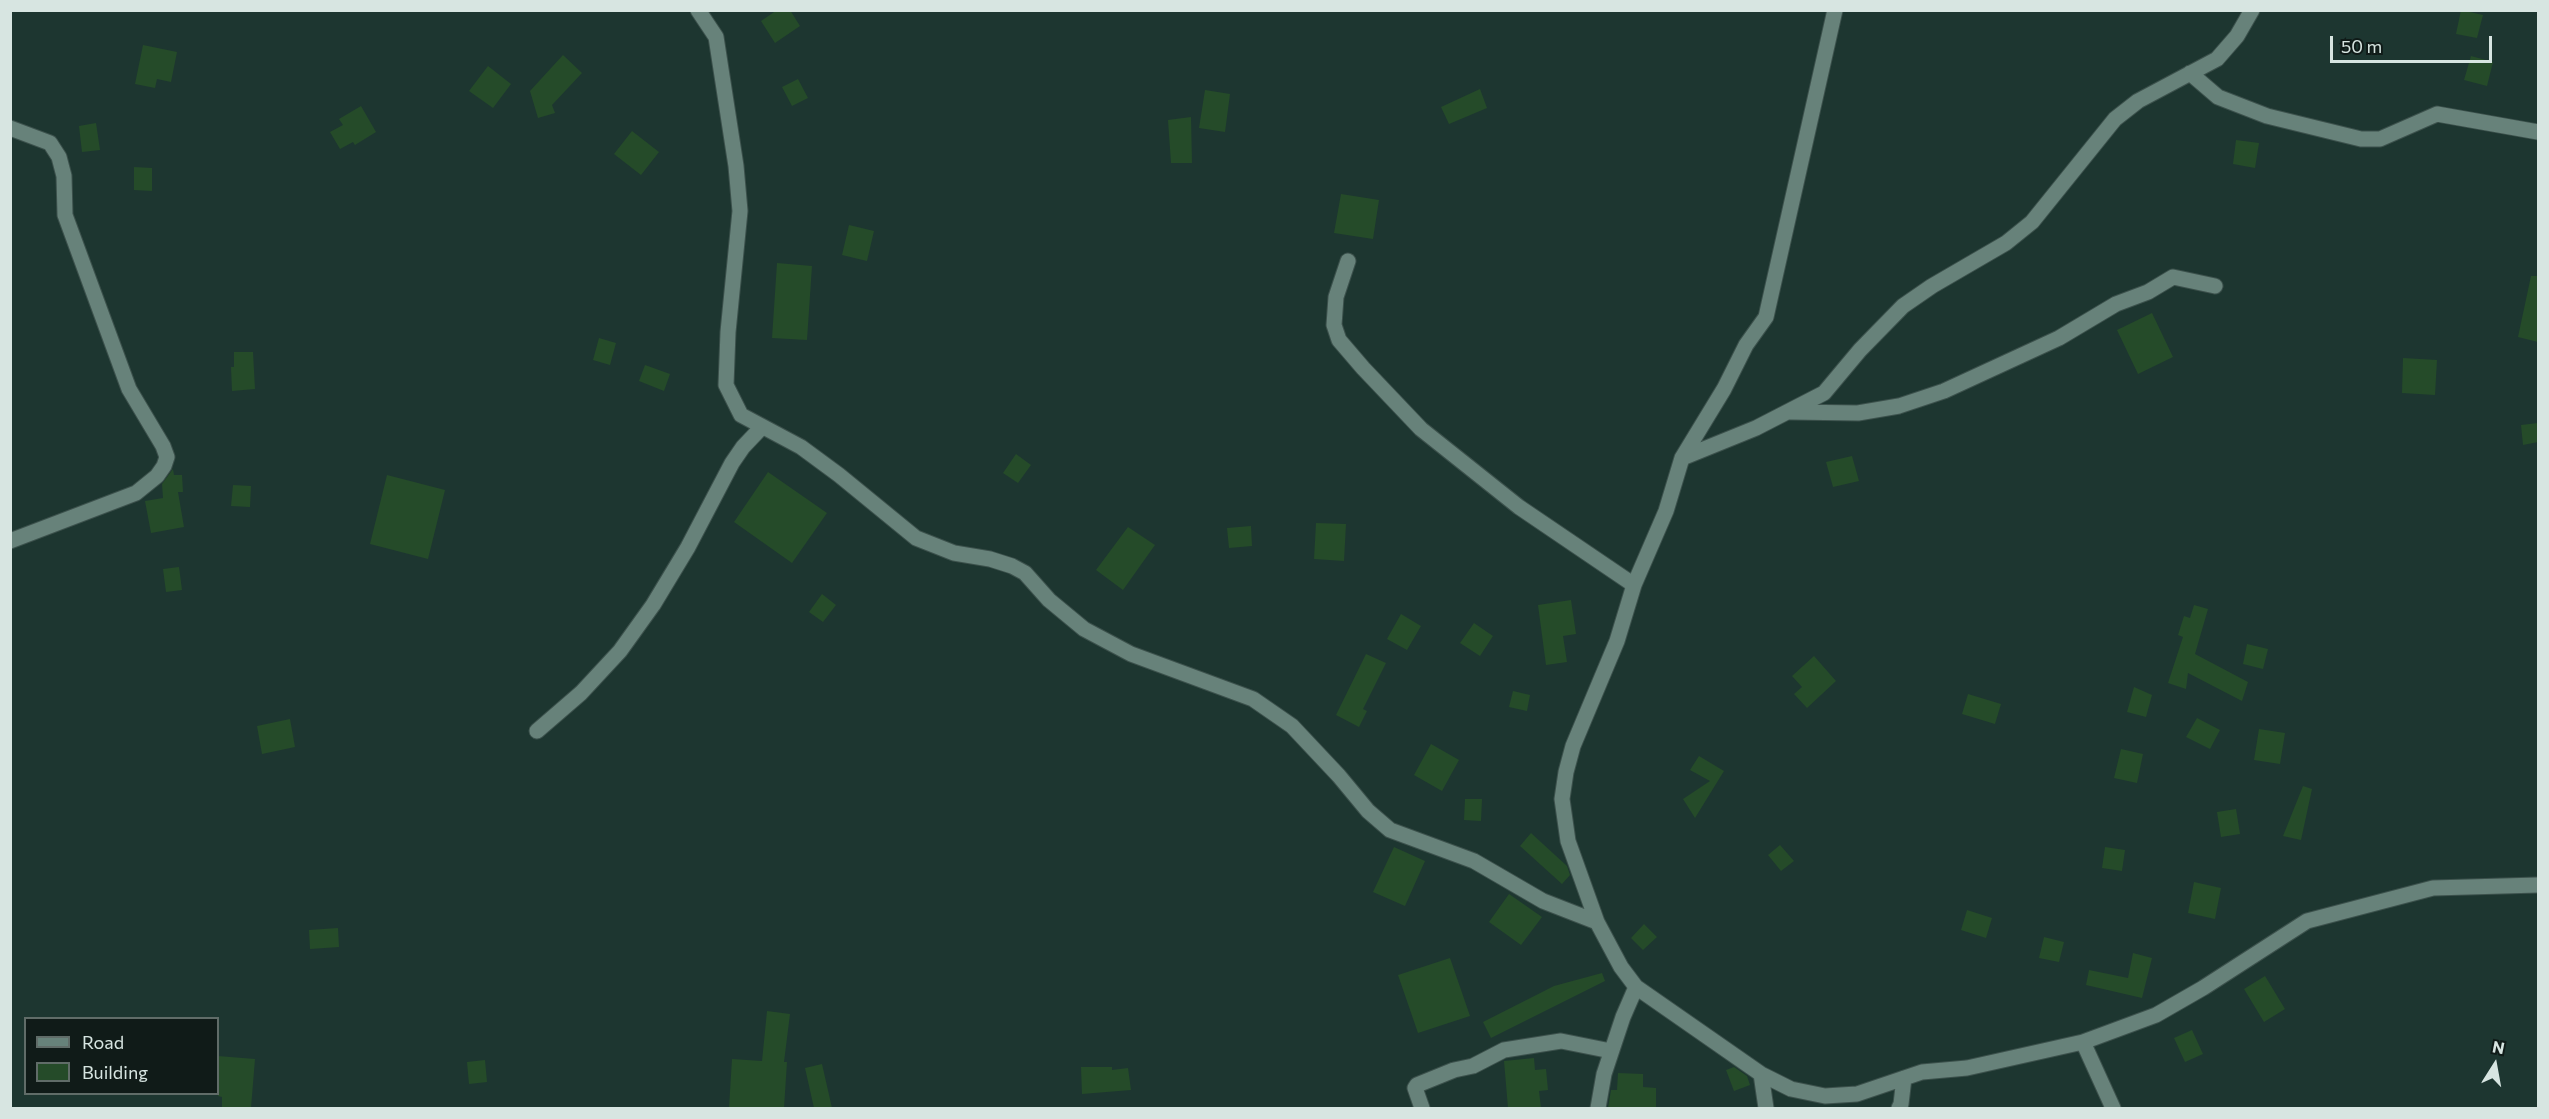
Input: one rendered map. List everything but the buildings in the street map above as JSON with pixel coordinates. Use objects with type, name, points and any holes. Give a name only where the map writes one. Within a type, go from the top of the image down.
[{"type":"street","points":[[698,10],[716,37],[736,166],[740,211],[728,332],[726,385],[741,414],[801,447],[916,538],[954,553],[990,559],[1012,566],[1025,573],[1048,600],[1084,629],[1131,654],[1253,699],[1292,726],[1339,776],[1368,812],[1390,830],[1474,861],[1544,901],[1597,922]]},
{"type":"street","points":[[1835,10],[1766,317],[1746,345],[1724,389],[1682,458],[1666,511],[1634,585],[1617,641],[1573,746],[1562,799],[1568,841],[1597,922],[1621,967],[1636,987],[1761,1074],[1791,1089],[1826,1096],[1857,1094],[1922,1072],[1967,1068],[2083,1042],[2156,1015],[2203,988],[2307,921],[2433,888],[2538,885]]},
{"type":"street","points":[[1682,458],[1788,412],[1824,393],[1860,350],[1903,306],[1932,286],[2007,243],[2032,222],[2115,119],[2138,101],[2217,59],[2237,36],[2252,10]]},
{"type":"street","points":[[2190,73],[2218,97],[2267,116],[2361,139],[2380,139],[2437,114],[2538,132]]},
{"type":"street","points":[[10,128],[50,142],[59,157],[64,176],[65,215],[129,389],[163,446],[166,457],[164,466],[157,476],[136,493],[10,541]]},
{"type":"street","points":[[1348,261],[1336,297],[1334,325],[1340,340],[1363,368],[1421,429],[1510,500],[1634,585]]},
{"type":"street","points":[[1788,412],[1858,412],[1899,406],[1944,391],[2059,338],[2116,304],[2148,292],[2174,277],[2216,286]]},
{"type":"street","points":[[537,731],[581,693],[620,651],[653,605],[682,557],[732,463],[762,427]]},
{"type":"street","points":[[1598,1108],[1611,1051],[1636,987]]},
{"type":"street","points":[[1422,1108],[1415,1088],[1417,1084],[1454,1070],[1473,1066],[1504,1050],[1561,1041],[1611,1051]]},
{"type":"street","points":[[2083,1042],[2113,1108]]},
{"type":"street","points":[[1761,1074],[1766,1108]]},
{"type":"street","points":[[1899,1108],[1904,1078]]}]
